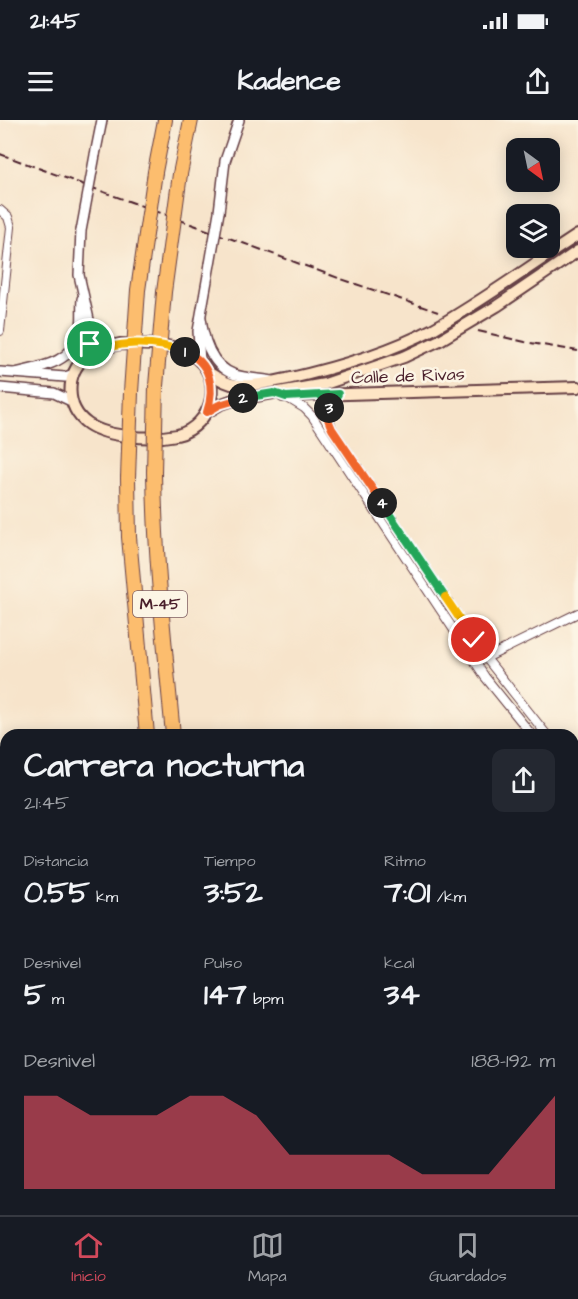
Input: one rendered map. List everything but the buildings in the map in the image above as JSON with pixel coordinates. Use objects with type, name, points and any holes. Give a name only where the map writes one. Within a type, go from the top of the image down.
[{"type":"highway","name":"M-45","points":[[146,729],[129,537],[128,478],[138,290],[165,120]]},
{"type":"highway","name":"M-45","points":[[173,729],[158,582],[154,472],[156,386],[163,304],[180,174],[191,120]]},
{"type":"highway","points":[[171,709],[180,729]]},
{"type":"main road","points":[[208,372],[212,390],[207,412],[199,423],[182,433],[171,436],[119,436],[96,428],[86,423],[78,414],[70,393],[78,364],[101,348],[120,344],[176,348],[191,354],[208,372],[226,383],[236,385],[276,381],[352,361],[432,329],[490,294],[578,235]]},
{"type":"main road","points":[[274,393],[325,384],[404,357],[440,340],[497,306],[578,251]]},
{"type":"main road","name":"Calle de Rivas","points":[[207,412],[233,400],[274,393],[286,397],[578,387]]},
{"type":"street","points":[[15,373],[47,366],[64,358],[74,347],[80,334],[81,231],[102,120]]},
{"type":"street","points":[[200,362],[198,331],[219,212],[225,161],[239,120]]},
{"type":"street","points":[[0,210],[8,217],[11,227],[0,331]]},
{"type":"street","points":[[82,297],[91,322],[92,333],[87,356]]},
{"type":"street","points":[[201,318],[206,345],[217,363],[235,375],[276,381]]},
{"type":"street","points":[[0,372],[65,377],[74,374]]},
{"type":"street","points":[[0,388],[54,393],[72,402]]},
{"type":"street","points":[[338,394],[327,411],[332,429],[486,658],[542,729]]},
{"type":"street","points":[[286,397],[312,416],[476,663],[527,729]]},
{"type":"street","points":[[476,663],[578,613]]},
{"type":"railway","points":[[0,154],[341,279],[438,312]]},
{"type":"railway","points":[[478,331],[578,351]]},
{"type":"route","points":[[90,344],[87,356],[101,348],[120,344],[176,348],[191,354],[208,372],[211,381],[211,401],[207,412],[233,400],[274,393],[286,397],[338,394],[327,411],[332,429],[474,640]]}]
